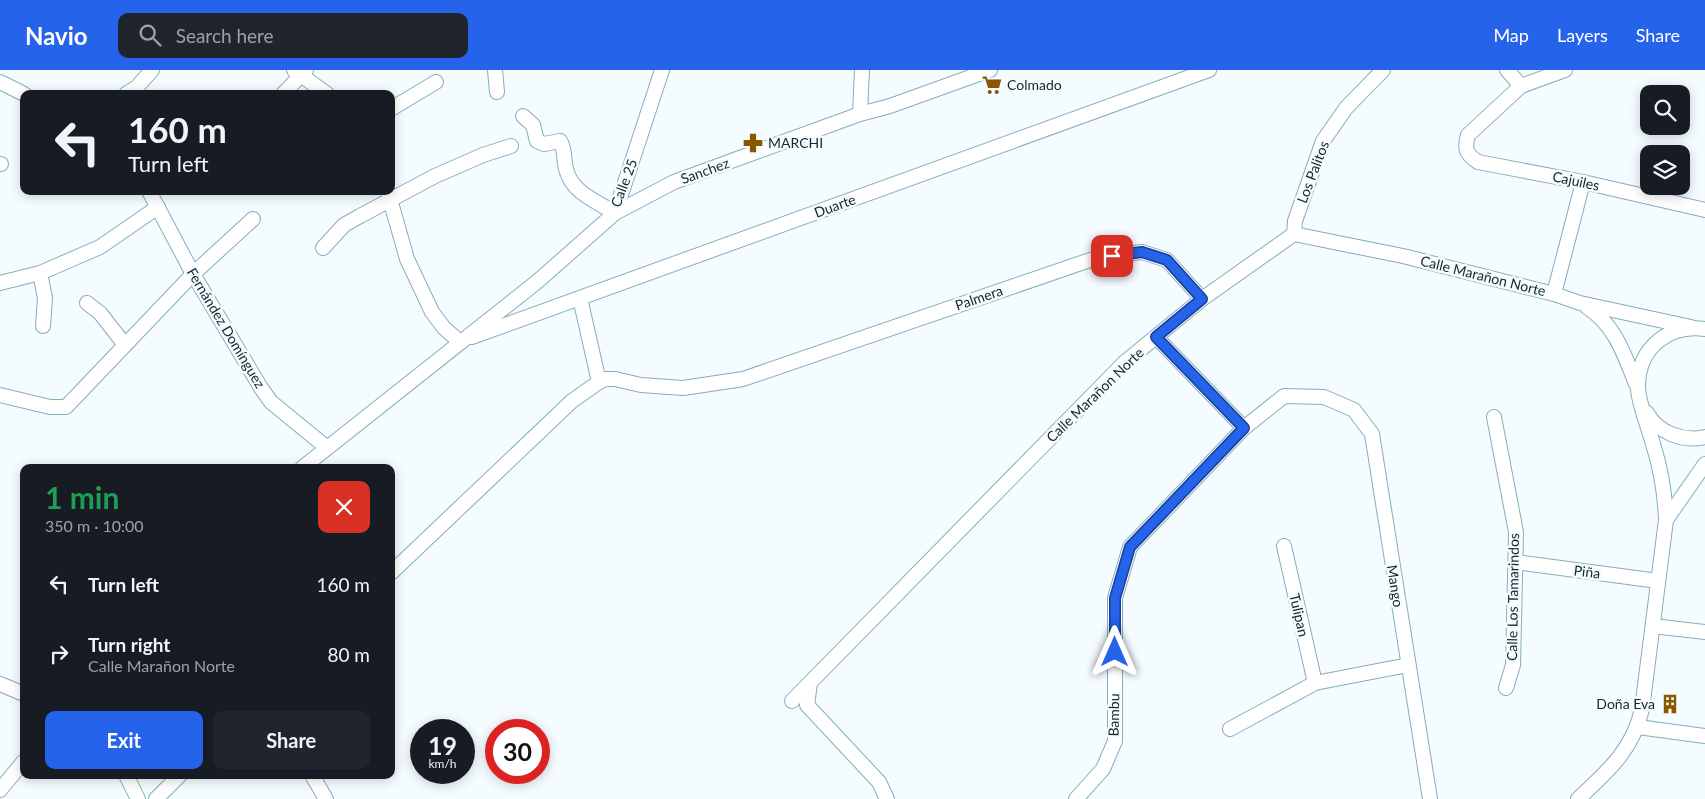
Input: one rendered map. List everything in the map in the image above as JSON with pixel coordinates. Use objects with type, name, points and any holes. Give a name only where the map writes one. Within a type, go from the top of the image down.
[{"type":"street","points":[[132,90],[152,70]]},
{"type":"street","points":[[495,70],[497,92]]},
{"type":"street","name":"Calle 25","points":[[523,116],[533,125],[537,141],[544,144],[560,141],[563,146],[567,173],[578,190],[615,213],[662,70]]},
{"type":"street","points":[[860,114],[862,70]]},
{"type":"street","name":"Sanchez","points":[[307,464],[538,281],[615,213],[674,182],[860,114],[890,106],[990,70]]},
{"type":"street","name":"Duarte","points":[[460,342],[1210,70]]},
{"type":"street","name":"Los Palitos","points":[[1294,234],[1295,221],[1324,141],[1346,108],[1383,70]]},
{"type":"street","points":[[1507,70],[1521,86],[1565,70]]},
{"type":"street","points":[[286,90],[300,72],[322,90]]},
{"type":"street","points":[[0,82],[20,92]]},
{"type":"street","points":[[395,107],[436,82]]},
{"type":"street","name":"Cajuiles","points":[[1521,86],[1468,135],[1465,145],[1469,156],[1478,162],[1583,182],[1705,210]]},
{"type":"street","points":[[395,193],[483,155],[511,146]]},
{"type":"street","points":[[1554,294],[1583,182]]},
{"type":"street","name":"Fernández Domínguez","points":[[151,195],[193,274],[261,388],[271,402],[326,447]]},
{"type":"street","points":[[323,248],[344,225],[389,196],[407,259],[432,312],[444,328],[460,342]]},
{"type":"street","points":[[0,283],[40,272],[100,247],[158,207]]},
{"type":"street","points":[[0,395],[50,407],[66,407],[193,274],[253,220]]},
{"type":"street","name":"Calle Marañon Norte","points":[[792,701],[1124,363],[1202,299],[1294,234],[1403,256],[1554,294],[1580,303],[1698,328]]},
{"type":"street","name":"Palmera","points":[[599,382],[606,379],[615,379],[641,385],[683,388],[743,379],[1096,258],[1142,252],[1167,260],[1202,299]]},
{"type":"street","points":[[40,272],[45,298],[42,326]]},
{"type":"street","points":[[395,569],[572,402],[599,382],[580,298]]},
{"type":"street","points":[[87,303],[100,313],[125,345]]},
{"type":"street","name":"Calle Marañon Norte","points":[[1580,303],[1598,314],[1607,324],[1618,342],[1638,387]]},
{"type":"street","points":[[1578,799],[1618,760],[1629,745],[1638,727],[1642,709],[1666,520],[1665,496],[1661,474],[1638,387],[1639,370],[1646,353],[1658,340],[1674,332],[1698,328]]},
{"type":"street","points":[[1156,337],[1244,428]]},
{"type":"street","name":"Bambu","points":[[1076,799],[1103,769],[1115,742],[1115,598],[1130,547],[1244,428],[1284,396],[1324,397]]},
{"type":"street","name":"Mango","points":[[1324,397],[1354,410],[1372,434],[1430,799]]},
{"type":"street","points":[[1643,406],[1650,419],[1664,431],[1680,437],[1705,437]]},
{"type":"street","name":"Calle Los Tamarindos","points":[[1494,417],[1516,532],[1513,665],[1506,688]]},
{"type":"street","points":[[1666,520],[1705,464]]},
{"type":"street","name":"Tulipan","points":[[1284,546],[1315,684]]},
{"type":"street","name":"Piña","points":[[1516,562],[1658,581]]},
{"type":"street","points":[[1653,626],[1705,632]]},
{"type":"street","points":[[1230,729],[1315,684],[1408,665]]},
{"type":"street","points":[[810,683],[807,705],[880,782],[887,799]]},
{"type":"street","points":[[0,684],[20,692]]},
{"type":"street","points":[[1638,727],[1705,736]]},
{"type":"street","points":[[0,790],[20,766]]},
{"type":"street","points":[[128,779],[138,799]]},
{"type":"street","points":[[156,799],[176,779]]},
{"type":"street","points":[[314,779],[326,799]]},
{"type":"place","name":"Colmado","points":[[992,85]]},
{"type":"place","name":"MARCHI","points":[[753,143]]},
{"type":"place","name":"Doña Eva","points":[[1670,704]]},
{"type":"route","points":[[1112,256],[1142,252],[1167,260],[1202,299],[1156,337],[1244,428],[1130,547],[1115,598],[1115,652]]}]
